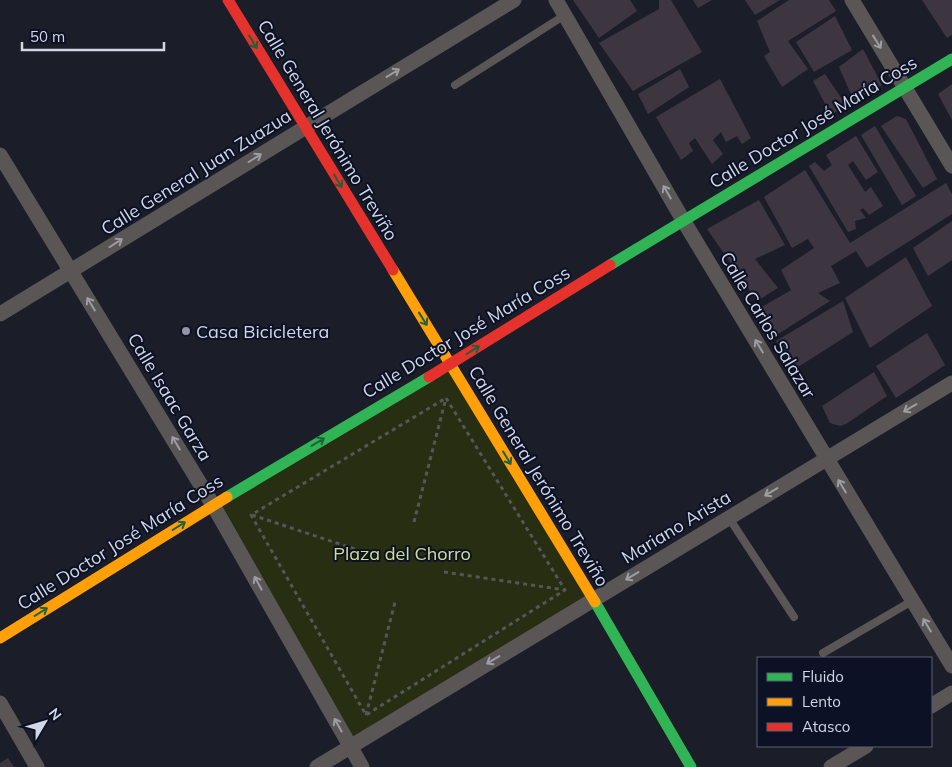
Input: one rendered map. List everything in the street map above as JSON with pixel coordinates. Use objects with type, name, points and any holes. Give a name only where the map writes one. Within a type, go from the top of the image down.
[{"type":"street","name":"Calle General Jerónimo Treviño","points":[[228,0],[593,600],[691,767]]},
{"type":"street","name":"Calle General Juan Zuazua","points":[[0,314],[514,0]]},
{"type":"street","name":"Calle Carlos Salazar","points":[[556,0],[683,220],[952,666]]},
{"type":"street","points":[[852,0],[952,166]]},
{"type":"street","name":"Calle Doctor José María Coss","points":[[0,638],[213,504],[450,364],[683,220],[952,59]]},
{"type":"street","name":"Calle Isaac Garza","points":[[0,155],[213,504],[362,767]]},
{"type":"street","name":"Mariano Arista","points":[[317,767],[952,383]]},
{"type":"street","points":[[932,705],[952,693]]},
{"type":"street","points":[[0,703],[37,767]]},
{"type":"street","points":[[832,767],[864,747]]},
{"type":"lane","points":[[455,85],[565,15]]},
{"type":"lane","points":[[729,518],[794,617]]},
{"type":"lane","points":[[823,653],[912,600]]},
{"type":"path","points":[[251,515],[446,398]]},
{"type":"path","points":[[414,522],[446,398]]},
{"type":"path","points":[[446,398],[565,590]]},
{"type":"path","points":[[251,515],[364,552]]},
{"type":"path","points":[[251,515],[366,715]]},
{"type":"path","points":[[444,572],[565,590]]},
{"type":"path","points":[[366,715],[565,590]]},
{"type":"path","points":[[366,715],[395,602]]},
{"type":"green space","name":"Plaza del Chorro","points":[[450,364],[593,599],[350,747],[213,505]]},
{"type":"building","points":[[573,0],[630,0],[637,11],[599,38]]},
{"type":"building","points":[[659,0],[671,0],[702,52],[633,91],[599,43],[659,9]]},
{"type":"building","points":[[693,0],[712,0],[698,8]]},
{"type":"building","points":[[745,0],[780,0],[755,15]]},
{"type":"building","points":[[789,0],[829,0],[836,11],[788,41],[808,69],[782,87],[764,56],[770,52],[757,21]]},
{"type":"building","points":[[922,0],[952,0],[952,35],[947,38]]},
{"type":"building","points":[[835,16],[852,50],[814,72],[796,42]]},
{"type":"building","points":[[863,49],[882,85],[854,101],[839,67]]},
{"type":"building","points":[[680,69],[689,87],[648,114],[638,94]]},
{"type":"building","points":[[825,74],[846,105],[831,115],[813,81]]},
{"type":"building","points":[[720,79],[751,138],[742,144],[737,136],[726,142],[721,132],[713,140],[723,154],[712,164],[695,138],[689,143],[693,151],[681,160],[656,117]]},
{"type":"building","points":[[952,84],[952,120],[938,94]]},
{"type":"building","points":[[897,116],[906,119],[937,179],[923,188],[881,126]]},
{"type":"building","points":[[875,126],[916,196],[902,205],[861,135]]},
{"type":"building","points":[[856,136],[878,172],[866,180],[853,161],[848,165],[865,192],[871,187],[883,206],[869,215],[863,208],[860,210],[866,218],[855,221],[856,229],[848,232],[809,166],[815,162],[824,171],[832,165],[826,155]]},
{"type":"building","points":[[805,170],[850,243],[946,183],[952,194],[952,214],[867,268],[856,251],[831,266],[840,283],[818,293],[830,301],[775,336],[757,310],[791,290],[781,270],[814,248],[808,239],[792,248],[764,197]]},
{"type":"building","points":[[759,200],[785,245],[755,259],[778,288],[757,301],[707,229]]},
{"type":"building","points":[[952,221],[952,260],[928,276],[913,248]]},
{"type":"building","points":[[906,257],[932,306],[870,348],[845,298]]},
{"type":"building","points":[[843,301],[853,332],[795,369],[776,341]]},
{"type":"building","points":[[927,333],[945,365],[896,398],[876,366]]},
{"type":"building","points":[[874,372],[887,396],[846,424],[840,426],[830,423],[822,406]]},
{"type":"building","points":[[8,758],[14,767],[0,767],[0,763]]},
{"type":"traffic: fast","points":[[610,265],[952,59]]},
{"type":"traffic: fast","points":[[227,497],[429,377]]},
{"type":"traffic: fast","points":[[595,602],[691,767]]},
{"type":"traffic: slow","points":[[393,270],[595,602]]},
{"type":"traffic: slow","points":[[0,638],[227,497]]},
{"type":"traffic: jam","points":[[228,0],[393,270]]},
{"type":"traffic: jam","points":[[429,377],[610,265]]},
{"type":"place","name":"Casa Bicicletera","points":[[186,331]]}]
